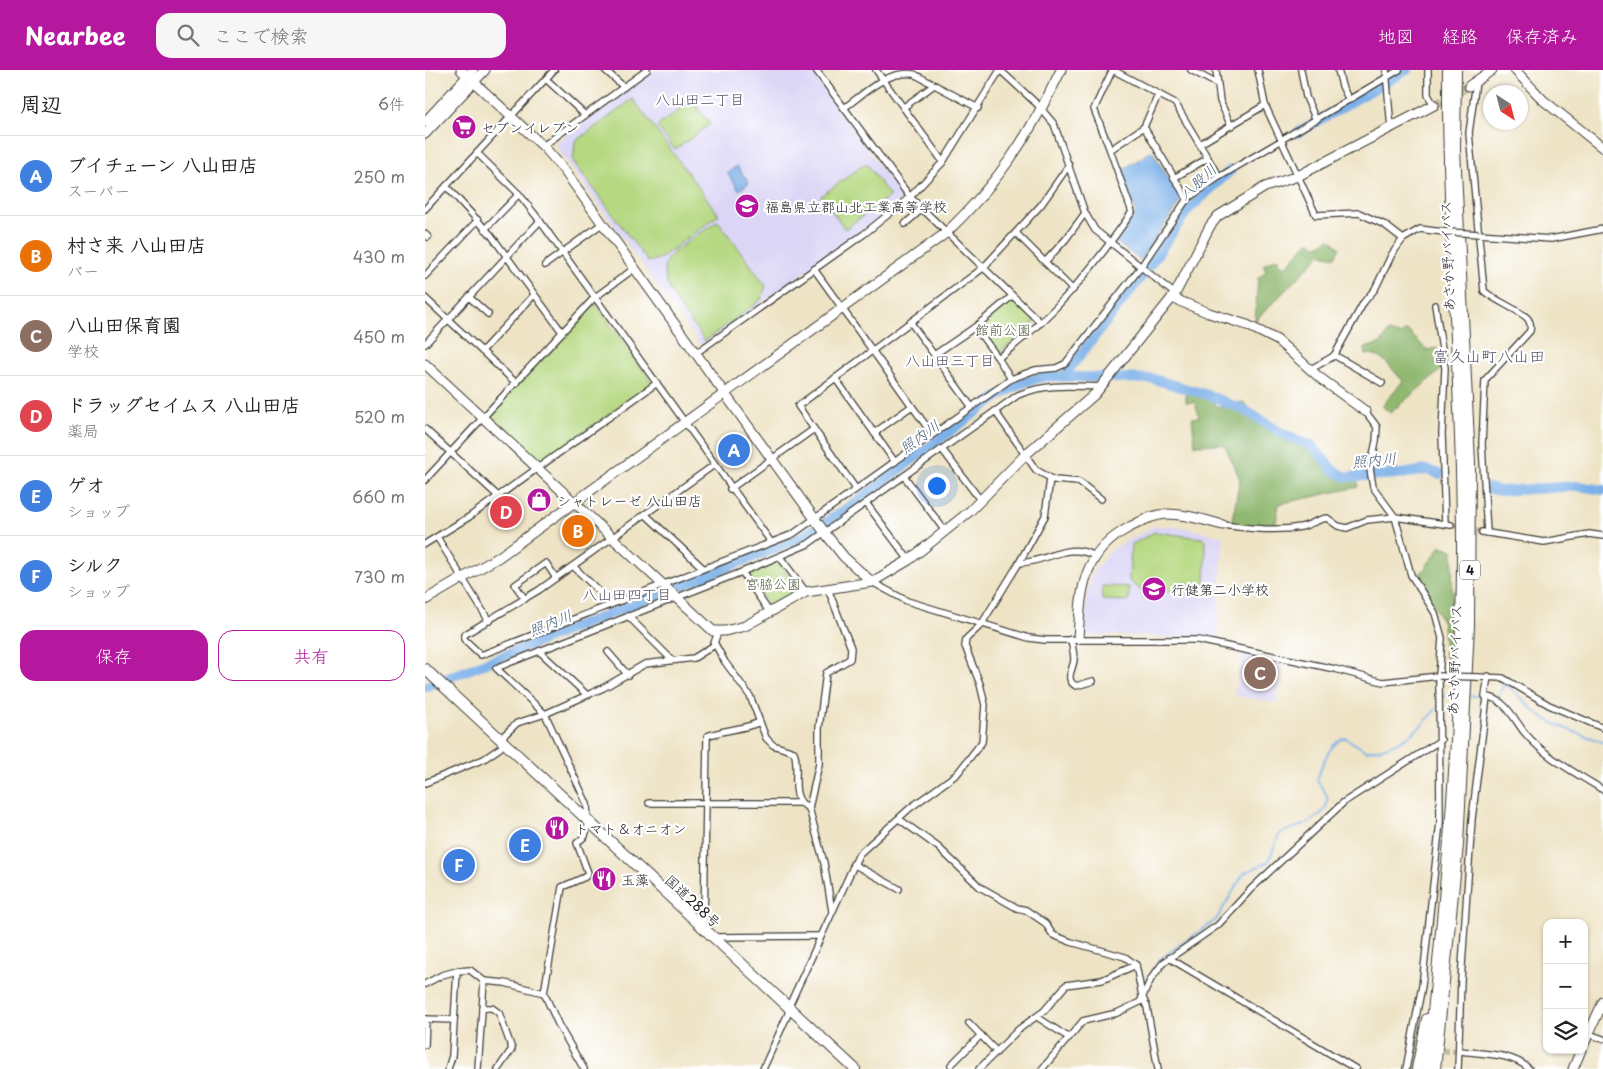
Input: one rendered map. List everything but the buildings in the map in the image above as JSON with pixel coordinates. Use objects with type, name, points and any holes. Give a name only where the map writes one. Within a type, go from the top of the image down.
[{"type":"highway","name":"あさか野バイパス","points":[[1427,1069],[1455,779],[1462,562],[1461,457],[1448,136],[1448,70]]},
{"type":"highway","name":"あさか野バイパス","points":[[1437,1069],[1460,821],[1469,626],[1470,463],[1455,149],[1455,70]]},
{"type":"highway","name":"国道288号","points":[[425,669],[429,679],[855,1069]]},
{"type":"highway","name":"国道288号","points":[[588,826],[708,933],[849,1069]]},
{"type":"highway","points":[[1417,1069],[1436,977]]},
{"type":"street","points":[[425,122],[469,74],[485,70]]},
{"type":"street","points":[[425,209],[554,70]]},
{"type":"street","points":[[605,70],[624,87]]},
{"type":"street","points":[[543,146],[647,70]]},
{"type":"street","points":[[816,70],[910,197],[1041,323]]},
{"type":"street","points":[[875,70],[943,162]]},
{"type":"street","points":[[696,353],[864,234],[910,197],[943,162],[979,108],[1000,70],[1042,108],[1054,124],[1085,213],[1095,230],[1173,296],[1209,313],[1247,324],[1282,343],[1311,369],[1365,411],[1375,424],[1377,433],[1370,469],[1371,480],[1377,495],[1395,516],[1411,575],[1431,605],[1439,624],[1442,638],[1439,676],[1441,740],[1440,822],[1422,986],[1406,1069]]},
{"type":"street","points":[[425,600],[499,557],[842,310],[946,232],[976,204],[998,178],[1031,130],[1061,70]]},
{"type":"street","points":[[1191,70],[1217,84]]},
{"type":"street","points":[[1216,70],[1220,101],[1231,126]]},
{"type":"street","points":[[1258,70],[1265,105],[1279,142],[1298,176],[1316,215],[1359,213],[1385,226],[1403,239]]},
{"type":"street","points":[[1301,70],[1306,97],[1315,120]]},
{"type":"street","points":[[1338,70],[1342,86],[1349,100]]},
{"type":"street","points":[[1386,70],[1391,129]]},
{"type":"street","points":[[714,465],[556,578],[463,636],[481,655],[793,534],[1011,379],[1035,370],[1056,368],[1065,364],[1140,268],[1187,199],[1219,177],[1399,70]]},
{"type":"street","points":[[425,364],[713,631],[718,632],[739,628],[806,592],[872,582],[909,560],[945,531],[981,501],[1025,455],[1101,386],[1173,296],[1214,219],[1265,187],[1298,176],[1391,129],[1433,105],[1428,95],[1428,70]]},
{"type":"street","points":[[1492,70],[1472,84],[1469,133],[1484,291],[1494,300],[1527,318],[1531,325],[1530,331],[1485,380],[1481,444],[1484,532],[1544,542],[1589,534],[1603,536]]},
{"type":"street","points":[[1515,70],[1543,100],[1603,148]]},
{"type":"street","points":[[844,108],[888,75],[905,71],[979,108]]},
{"type":"street","points":[[998,358],[1041,323],[1073,290],[1111,244],[1132,212],[1094,109],[1112,71],[1175,103],[1219,177]]},
{"type":"street","points":[[469,74],[543,146],[603,223],[825,533],[854,568],[872,582],[907,601],[981,625],[1037,640],[1198,640],[1335,669],[1383,682],[1439,676],[1488,676],[1507,680],[1549,705],[1603,728]]},
{"type":"street","points":[[425,134],[469,74]]},
{"type":"street","points":[[546,79],[585,115]]},
{"type":"street","points":[[904,107],[934,85]]},
{"type":"street","points":[[1110,150],[1144,127],[1158,95]]},
{"type":"street","points":[[1200,144],[1265,105]]},
{"type":"street","points":[[1144,127],[1187,199]]},
{"type":"street","points":[[477,153],[519,194],[540,221],[731,489],[771,542]]},
{"type":"street","points":[[1174,178],[1208,158]]},
{"type":"street","points":[[856,489],[798,406],[983,268],[1017,234],[1041,205],[1069,165]]},
{"type":"street","points":[[446,186],[478,220],[507,256],[563,332]]},
{"type":"street","points":[[485,229],[519,194]]},
{"type":"street","points":[[905,224],[923,209]]},
{"type":"street","points":[[1045,262],[1085,213]]},
{"type":"street","points":[[425,276],[478,220]]},
{"type":"street","points":[[425,344],[540,221]]},
{"type":"street","points":[[545,265],[603,223]]},
{"type":"street","points":[[1311,369],[1334,355],[1360,308],[1375,289],[1389,259],[1403,239],[1420,229],[1551,240],[1603,229]]},
{"type":"street","points":[[1017,234],[1073,290]]},
{"type":"street","points":[[425,480],[594,298],[635,268]]},
{"type":"street","points":[[814,269],[932,434]]},
{"type":"street","points":[[482,351],[534,294]]},
{"type":"street","points":[[469,296],[488,314]]},
{"type":"street","points":[[934,355],[975,327],[1012,296]]},
{"type":"street","points":[[425,298],[516,383]]},
{"type":"street","points":[[1093,681],[1076,686],[1071,681],[1069,674],[1074,661],[1074,639],[1085,576],[1095,556],[1114,536],[1152,516],[1169,514],[1188,516],[1258,529],[1301,527],[1327,518],[1338,526],[1349,528],[1367,520],[1395,516],[1448,524],[1442,434],[1445,368],[1435,305]]},
{"type":"street","points":[[911,323],[971,406]]},
{"type":"street","points":[[975,327],[1011,379]]},
{"type":"street","points":[[1334,355],[1382,383]]},
{"type":"street","points":[[835,378],[895,462]]},
{"type":"street","points":[[425,544],[498,496],[657,383]]},
{"type":"street","points":[[584,1069],[559,1026],[544,993],[562,887],[585,877],[588,873],[577,843],[585,836],[588,826],[587,804],[545,714],[495,668],[780,557],[825,533],[1018,395],[1043,386],[1101,386]]},
{"type":"street","points":[[874,433],[912,406]]},
{"type":"street","points":[[995,411],[1036,470],[1050,479],[1079,482],[1101,499]]},
{"type":"street","points":[[425,428],[498,496]]},
{"type":"street","points":[[731,489],[814,429]]},
{"type":"street","points":[[942,449],[981,501]]},
{"type":"street","points":[[904,476],[945,531]]},
{"type":"street","points":[[763,1069],[853,864],[862,851],[910,808],[957,774],[982,742],[985,705],[981,684],[965,646],[966,639],[981,625],[1045,516],[1050,479]]},
{"type":"street","points":[[866,503],[909,560]]},
{"type":"street","points":[[645,514],[703,568]]},
{"type":"street","points":[[437,537],[489,621]]},
{"type":"street","points":[[1019,563],[1040,561],[1069,550],[1086,552],[1095,556]]},
{"type":"street","points":[[780,557],[806,592]]},
{"type":"street","points":[[525,599],[515,585],[546,563],[556,578]]},
{"type":"street","points":[[573,566],[612,604]]},
{"type":"street","points":[[742,572],[770,613]]},
{"type":"street","points":[[828,589],[851,648],[850,658],[826,673],[819,728],[819,764],[809,808],[824,863],[832,911]]},
{"type":"street","points":[[627,616],[673,660]]},
{"type":"street","points":[[425,783],[484,759],[500,744],[517,723],[545,714],[585,694],[603,688],[649,663],[697,657],[715,644],[718,632]]},
{"type":"street","points":[[715,644],[725,662],[750,696],[771,744],[795,752],[797,793],[800,802]]},
{"type":"street","points":[[539,651],[585,694]]},
{"type":"street","points":[[608,652],[628,675]]},
{"type":"street","points":[[1458,1069],[1461,980],[1472,819],[1488,676]]},
{"type":"street","points":[[1487,697],[1499,701],[1524,732],[1548,757],[1603,790]]},
{"type":"street","points":[[760,722],[743,730],[734,729],[707,736],[708,933],[821,936]]},
{"type":"street","points":[[1042,1069],[1083,1021],[1117,1013],[1143,998],[1151,979],[1169,958],[1218,925],[1257,883],[1357,792],[1441,740]]},
{"type":"street","points":[[649,803],[800,802],[809,808]]},
{"type":"street","points":[[899,819],[938,847],[980,887],[1017,908],[1026,910],[1045,923],[1053,935],[1125,957],[1136,965],[1147,1008],[1158,1069]]},
{"type":"street","points":[[853,864],[899,890]]},
{"type":"street","points":[[1169,958],[1356,1069]]},
{"type":"street","points":[[979,1069],[1019,1029],[1037,1017],[1068,984],[1103,980],[1136,965]]},
{"type":"street","points":[[425,984],[442,975],[470,970],[484,981],[544,993]]},
{"type":"street","points":[[448,1069],[451,1056],[457,971]]},
{"type":"street","points":[[477,1069],[484,981]]},
{"type":"street","points":[[1603,1002],[1589,1034],[1603,1039]]},
{"type":"street","points":[[482,1008],[492,1008],[497,1011],[512,1049],[499,1069]]},
{"type":"street","points":[[1037,1017],[1068,1037]]},
{"type":"street","points":[[425,1045],[426,1019],[454,1020]]},
{"type":"street","points":[[969,1023],[997,1052]]},
{"type":"street","points":[[951,1064],[981,1035]]},
{"type":"street","points":[[1460,1051],[1507,1058],[1520,1062],[1529,1069]]},
{"type":"street","points":[[1573,1069],[1579,1054]]},
{"type":"shaded area","name":"福島県立郡山北工業高等学校","points":[[654,70],[811,70],[903,198],[884,215],[703,345],[699,343],[558,149],[558,141]]},
{"type":"shaded area","name":"行健第二小学校","points":[[1154,526],[1180,527],[1223,537],[1218,639],[1115,635],[1083,636],[1086,598],[1093,572],[1111,550]]},
{"type":"shaded area","points":[[1244,652],[1281,661],[1280,685],[1276,703],[1234,695]]},
{"type":"green space","points":[[633,99],[719,215],[661,258],[648,262],[573,161],[575,142]]},
{"type":"green space","points":[[692,101],[710,124],[675,150],[657,126]]},
{"type":"green space","points":[[866,163],[890,196],[845,229],[821,196]]},
{"type":"green space","points":[[718,221],[766,286],[761,300],[705,341],[677,303],[666,280],[664,270],[666,261],[674,252]]},
{"type":"green space","points":[[1330,239],[1340,248],[1335,257],[1321,254],[1255,321],[1258,278],[1266,272],[1263,265],[1277,258],[1284,268],[1309,241],[1318,246]]},
{"type":"green space","name":"館前公園","points":[[1014,300],[1034,321],[1033,325],[1000,352],[996,352],[980,329],[980,326]]},
{"type":"green space","points":[[595,303],[652,383],[539,464],[486,417]]},
{"type":"green space","points":[[1407,330],[1427,350],[1437,348],[1441,370],[1390,413],[1382,406],[1403,381],[1385,361],[1372,354],[1366,355],[1365,348],[1381,343],[1388,332],[1400,335]]},
{"type":"green space","points":[[1186,393],[1207,396],[1218,407],[1243,402],[1257,418],[1283,436],[1285,441],[1312,448],[1338,472],[1357,476],[1358,487],[1279,504],[1275,527],[1231,525],[1240,479],[1224,444],[1195,445],[1192,418],[1199,417],[1195,402],[1186,402]]},
{"type":"green space","points":[[1155,532],[1202,538],[1206,541],[1205,587],[1201,592],[1142,591],[1129,581],[1131,545]]},
{"type":"green space","points":[[1441,546],[1453,550],[1451,658],[1445,658],[1443,623],[1419,576]]},
{"type":"green space","name":"宮脇公園","points":[[777,561],[800,592],[772,609],[747,576],[747,573]]},
{"type":"green space","points":[[1102,586],[1129,587],[1129,601],[1102,600]]},
{"type":"water","points":[[1152,151],[1181,200],[1140,260],[1116,242],[1136,212],[1122,170]]},
{"type":"water","points":[[737,166],[749,183],[739,190],[727,173]]},
{"type":"waterway","name":"八股川","points":[[1297,133],[1407,70]]},
{"type":"waterway","name":"八股川","points":[[1063,377],[1146,271],[1187,211],[1231,170]]},
{"type":"waterway","name":"照内川","points":[[425,687],[796,540],[856,502],[997,397],[1022,384],[1048,376],[1153,379],[1208,395],[1246,411],[1285,435],[1312,446],[1333,470],[1346,477],[1401,474],[1427,470],[1439,474]]},
{"type":"waterway","name":"照内川","points":[[1487,488],[1501,491],[1578,486],[1603,490]]},
{"type":"waterway","points":[[1495,696],[1498,697],[1504,684],[1544,718],[1569,730],[1603,742]]},
{"type":"waterway","points":[[1441,698],[1443,696],[1455,696]]},
{"type":"waterway","points":[[1470,696],[1482,696]]},
{"type":"waterway","points":[[1146,982],[1160,959],[1216,920],[1244,873],[1268,862],[1280,833],[1311,821],[1323,811],[1327,804],[1327,797],[1317,781],[1327,755],[1335,744],[1346,738],[1366,751],[1387,746],[1415,731],[1437,707]]},
{"type":"tunnel","points":[[1434,105],[1469,86]]},
{"type":"tunnel","points":[[1451,525],[1482,532]]},
{"type":"tunnel","points":[[1435,1051],[1460,1051]]},
{"type":"place","name":"セブンイレブン","points":[[464,127]]},
{"type":"place","name":"福島県立郡山北工業高等学校","points":[[747,206]]},
{"type":"place","name":"ブイチェーン 八山田店","points":[[734,450]]},
{"type":"place","name":"シャトレーゼ 八山田店","points":[[539,500]]},
{"type":"place","name":"ドラッグセイムス 八山田店","points":[[506,512]]},
{"type":"place","name":"村さ来 八山田店","points":[[578,531]]},
{"type":"place","name":"行健第二小学校","points":[[1154,589]]},
{"type":"place","name":"八山田保育園","points":[[1260,673]]},
{"type":"place","name":"トマト＆オニオン","points":[[557,828]]},
{"type":"place","name":"ゲオ","points":[[525,845]]},
{"type":"place","name":"シルク","points":[[459,865]]},
{"type":"place","name":"玉藻","points":[[604,879]]},
{"type":"district","name":"八山田二丁目","points":[[700,98]]},
{"type":"district","name":"富久山町八山田","points":[[1489,355]]},
{"type":"district","name":"八山田三丁目","points":[[950,359]]},
{"type":"district","name":"八山田四丁目","points":[[627,593]]}]
